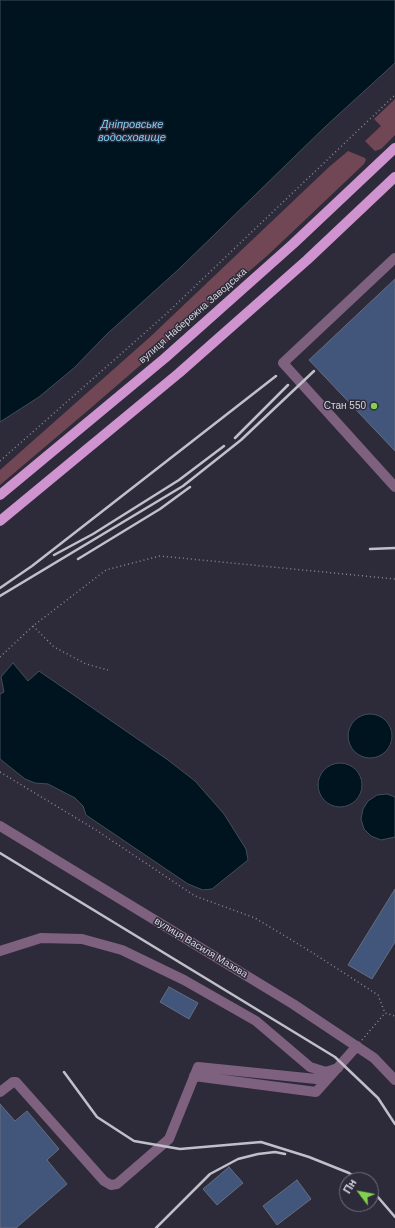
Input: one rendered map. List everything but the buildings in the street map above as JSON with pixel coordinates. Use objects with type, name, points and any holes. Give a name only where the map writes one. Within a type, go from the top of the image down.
[{"type":"main road","name":"вулиця Набережна Заводська","points":[[0,495],[165,358],[293,244],[395,148]]},
{"type":"main road","points":[[0,521],[179,373],[307,260],[395,177]]},
{"type":"street","points":[[395,258],[283,363],[395,487]]},
{"type":"street","name":"вулиця Василя Мазова","points":[[0,826],[260,984],[357,1046],[374,1058],[395,1080]]},
{"type":"street","points":[[0,952],[41,938],[82,939],[122,950],[184,980],[256,1021],[310,1067],[326,1072],[338,1068]]},
{"type":"street","points":[[0,1092],[13,1082],[16,1082],[104,1181],[111,1185],[117,1184],[169,1138],[194,1076],[316,1092],[357,1046]]},
{"type":"path","points":[[0,461],[166,314],[395,95]]},
{"type":"path","points":[[0,656],[33,626],[106,570],[160,556],[395,579]]},
{"type":"path","points":[[33,626],[54,647],[86,664],[108,670]]},
{"type":"path","points":[[0,772],[102,834],[195,896],[255,918],[313,953],[378,995],[385,1013]]},
{"type":"path","points":[[385,1013],[395,1016]]},
{"type":"path","points":[[357,1046],[385,1013]]},
{"type":"shaded area","points":[[395,99],[395,135],[381,149],[375,151],[365,141],[381,126],[374,119]]},
{"type":"shaded area","points":[[348,151],[365,158],[366,160],[364,164],[268,255],[0,485],[0,470],[150,337],[329,167]]},
{"type":"water","name":"Дніпровське водосховище","points":[[0,0],[395,0],[395,63],[326,126],[179,269],[107,334],[74,368],[39,397],[0,422]]},
{"type":"water","points":[[13,663],[28,681],[39,671],[168,760],[195,781],[224,814],[246,849],[248,860],[212,889],[203,890],[188,884],[86,815],[83,806],[75,798],[48,784],[35,783],[25,779],[0,759],[0,694],[4,692],[1,677]]},
{"type":"water","points":[[366,714],[374,714],[379,715],[386,720],[391,727],[391,745],[386,752],[379,757],[366,758],[358,755],[351,748],[348,740],[348,732],[351,724],[358,717]]},
{"type":"water","points":[[336,763],[344,763],[349,764],[356,769],[361,776],[361,794],[356,801],[349,806],[336,807],[328,804],[321,797],[318,789],[318,781],[321,773],[328,766]]},
{"type":"water","points":[[387,794],[395,797],[395,837],[381,840],[371,836],[364,829],[361,819],[363,809],[368,801],[377,795]]},
{"type":"railway","points":[[0,596],[183,486],[241,440],[314,371]]},
{"type":"railway","points":[[0,588],[32,566],[276,376]]},
{"type":"railway","points":[[235,438],[288,385]]},
{"type":"railway","points":[[54,555],[93,534],[179,480],[224,446]]},
{"type":"railway","points":[[78,559],[160,509],[190,487]]},
{"type":"railway","points":[[370,549],[395,548]]},
{"type":"railway","points":[[0,853],[335,1057],[378,1098],[395,1124]]},
{"type":"railway","points":[[64,1072],[97,1117],[134,1141],[180,1149],[261,1142],[309,1157],[346,1172]]},
{"type":"railway","points":[[156,1228],[210,1174],[238,1159],[275,1152],[285,1154]]},
{"type":"railway","points":[[379,1198],[395,1217]]},
{"type":"place","name":"Стан 550","points":[[374,406]]}]
